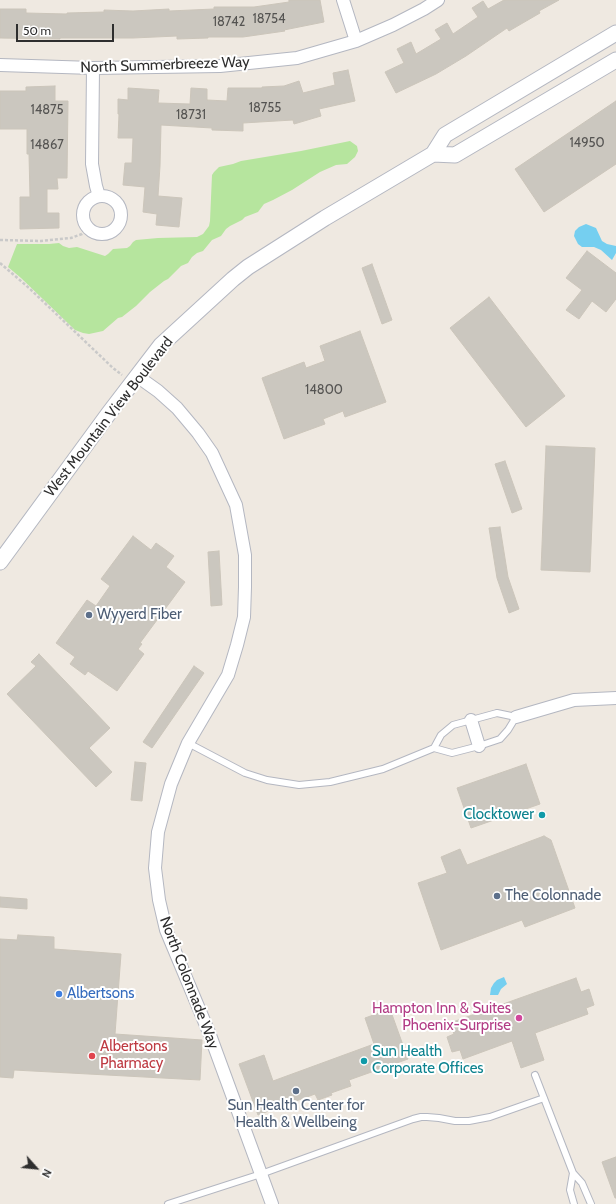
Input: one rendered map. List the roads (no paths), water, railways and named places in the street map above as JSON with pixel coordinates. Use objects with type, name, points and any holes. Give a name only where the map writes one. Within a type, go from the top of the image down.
[{"type":"street","points":[[343,0],[356,41]]},
{"type":"street","name":"North Summerbreeze Way","points":[[0,65],[94,68],[220,66],[297,58],[356,41],[393,25],[438,0]]},
{"type":"street","name":"West Mountain View Boulevard","points":[[0,562],[134,379],[161,345],[200,308],[248,267],[325,218],[433,154],[445,135],[616,32]]},
{"type":"street","points":[[433,154],[455,155],[616,60]]},
{"type":"street","points":[[94,68],[92,164],[99,196]]},
{"type":"street","points":[[99,196],[112,198],[120,208],[120,221],[117,227],[107,234],[94,233],[88,229],[83,218],[85,206],[89,201],[99,196]]},
{"type":"street","name":"North Colonnade Way","points":[[134,379],[158,391],[177,408],[198,433],[212,453],[236,505],[244,555],[246,587],[244,617],[228,675],[188,743],[171,784],[158,832],[155,868],[159,900],[166,930],[197,1002],[272,1204]]},
{"type":"street","points":[[516,717],[574,700],[616,698]]},
{"type":"street","points":[[471,720],[479,746]]},
{"type":"lane","points":[[188,743],[244,773],[275,781],[299,785],[330,782],[383,769],[434,748],[452,753],[479,746],[503,736],[516,717],[497,713],[453,725],[440,735],[434,748]]},
{"type":"lane","points":[[535,1075],[573,1173],[582,1183],[591,1204]]},
{"type":"lane","points":[[168,1204],[261,1174],[413,1119],[427,1117],[455,1121],[469,1121],[490,1117],[544,1098]]},
{"type":"lane","points":[[573,1173],[570,1190],[574,1204]]},
{"type":"water","points":[[586,224],[596,228],[602,241],[616,246],[616,253],[612,260],[601,250],[594,247],[582,247],[578,244],[574,236],[575,231],[579,227]]},
{"type":"water","points":[[504,977],[507,984],[501,989],[498,995],[490,995],[491,988],[494,983]]},
{"type":"place","name":"Wyyerd Fiber","points":[[89,615]]},
{"type":"place","name":"Clocktower","points":[[542,815]]},
{"type":"place","name":"The Colonnade","points":[[497,896]]},
{"type":"place","name":"Albertsons","points":[[59,994]]},
{"type":"place","name":"Hampton Inn & Suites Phoenix-Surprise","points":[[519,1018]]},
{"type":"place","name":"Albertsons Pharmacy","points":[[92,1056]]},
{"type":"place","name":"Sun Health Corporate Offices","points":[[364,1061]]},
{"type":"place","name":"Sun Health Center for Health & Wellbeing","points":[[296,1091]]}]
